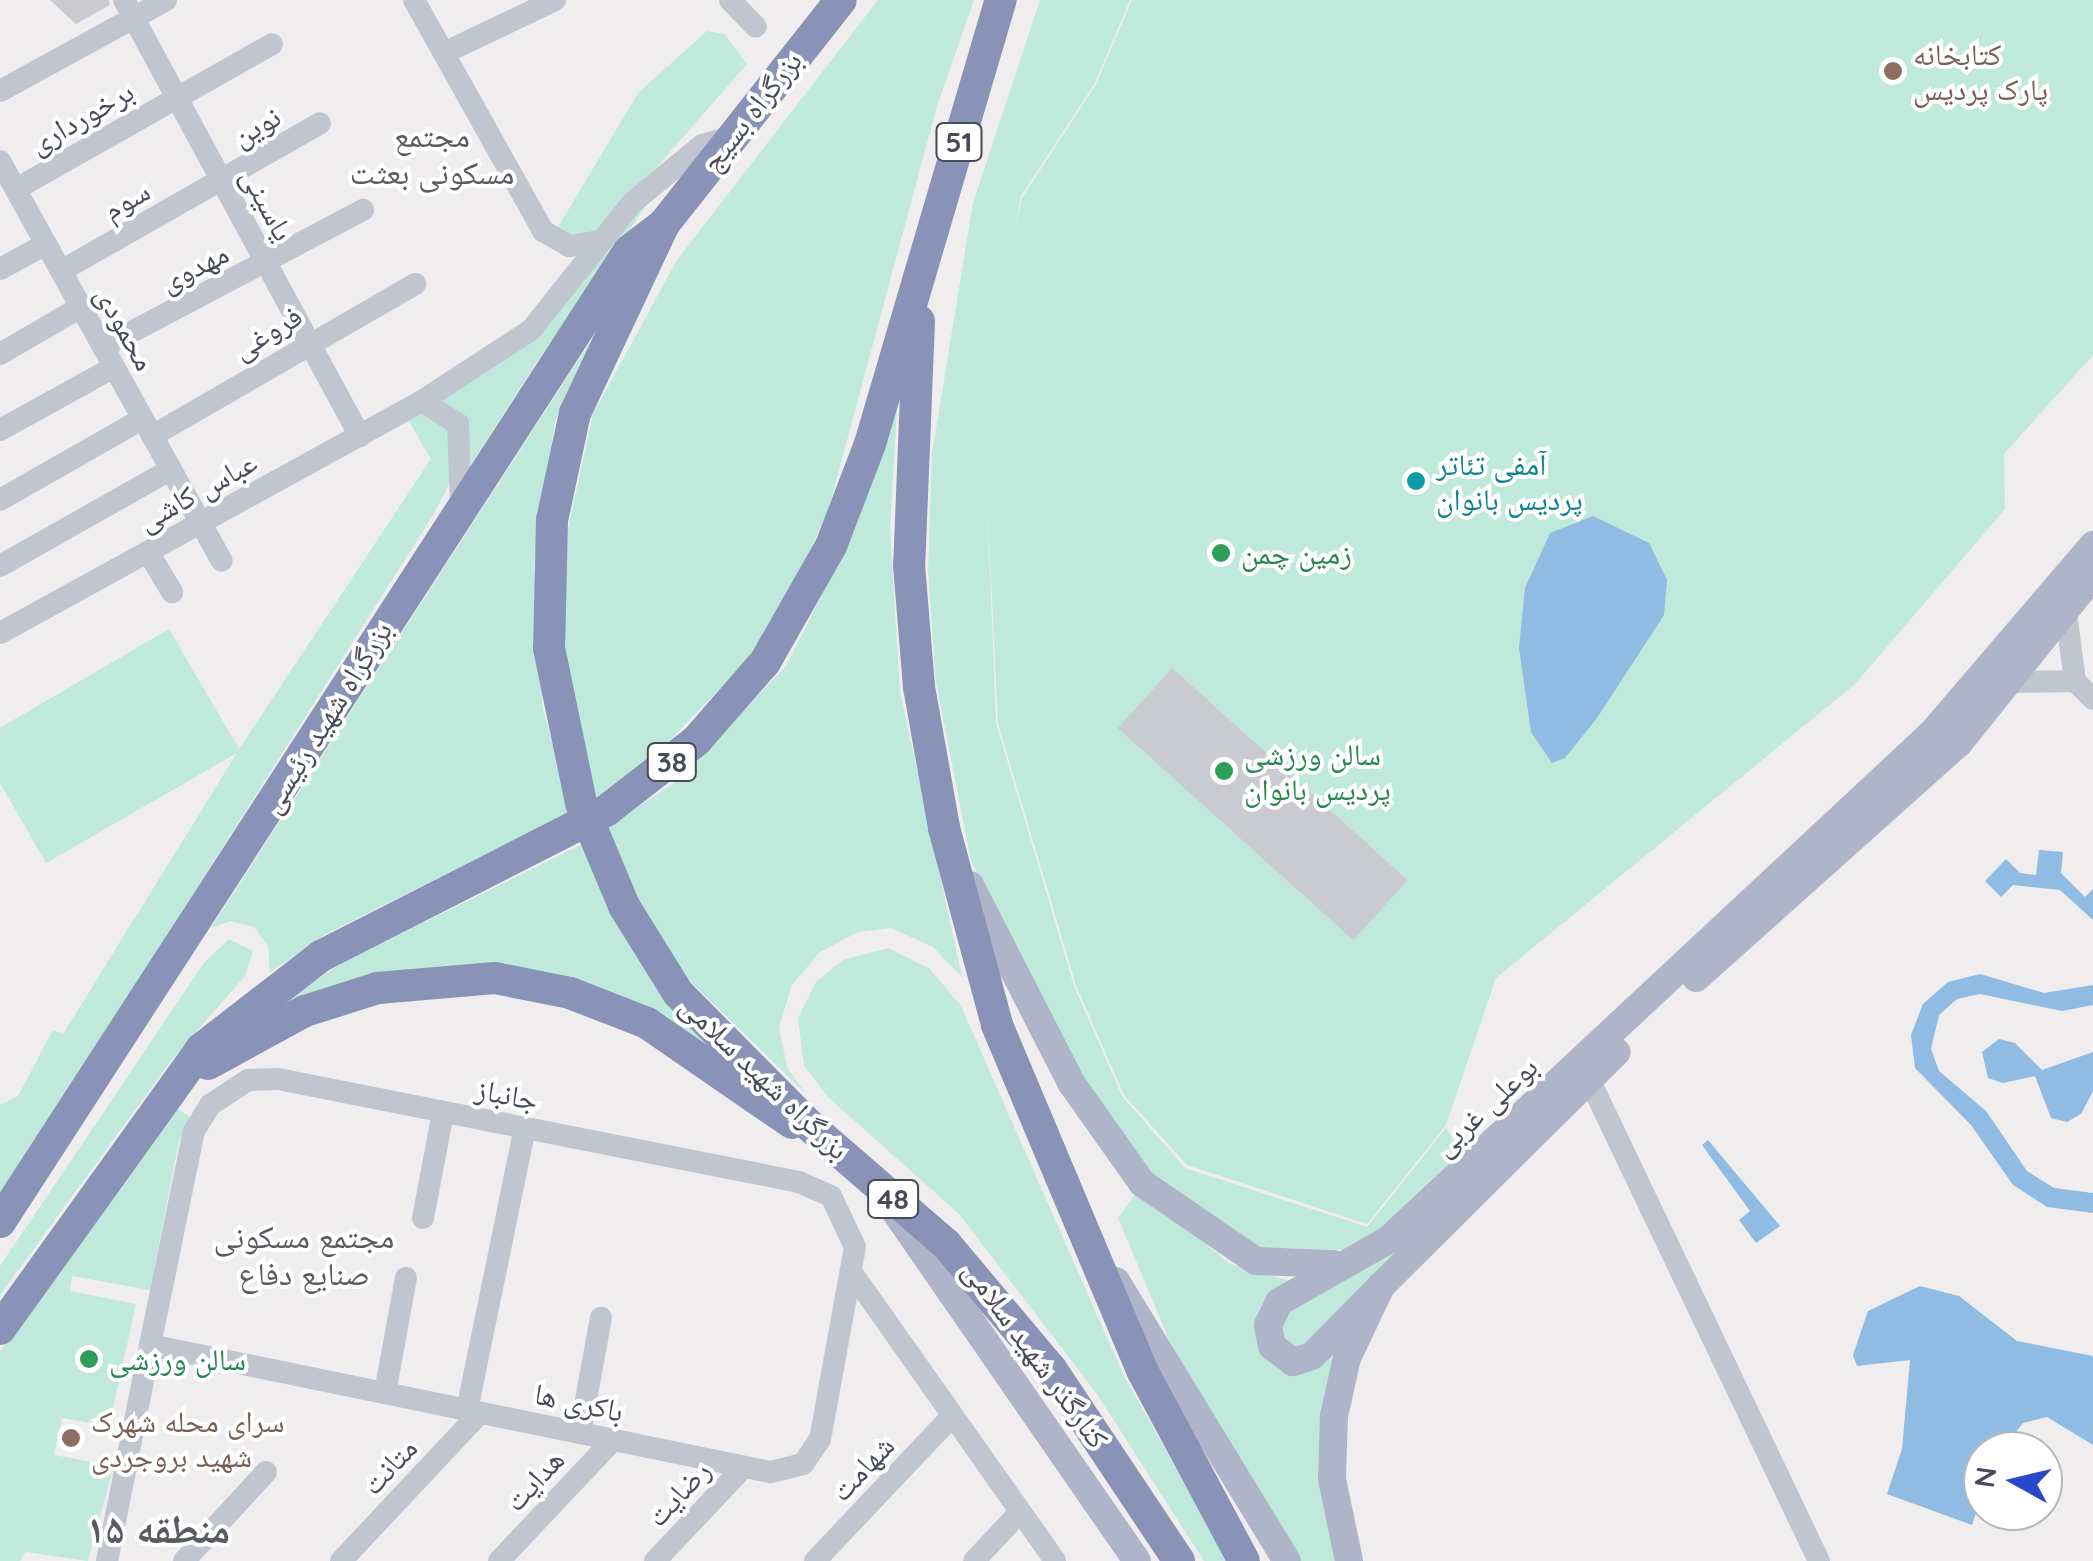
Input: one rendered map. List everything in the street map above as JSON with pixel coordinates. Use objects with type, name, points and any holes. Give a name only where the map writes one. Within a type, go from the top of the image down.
[{"type":"highway","name":"بزرگراه بسیج","points":[[664,224],[837,3]]},
{"type":"highway","name":"51","points":[[920,277],[1000,3]]},
{"type":"highway","name":"بزرگراه شهید رئیسی","points":[[0,1222],[460,506],[629,252],[664,224]]},
{"type":"highway","name":"بزرگراه شهید سلامی","points":[[664,224],[584,388],[552,520],[550,661],[581,802],[599,848],[678,993],[812,1128],[946,1244],[1051,1369],[1179,1561]]},
{"type":"highway","points":[[920,277],[909,566],[919,686],[952,845],[997,1025],[1143,1372],[1244,1561]]},
{"type":"highway","name":"38","points":[[0,1329],[201,1049],[321,956],[607,810],[662,771],[730,706],[795,618],[831,546],[920,277]]},
{"type":"highway","points":[[170,1088],[305,1012],[378,988],[495,978],[638,1019],[779,1120],[812,1128]]},
{"type":"main road","name":"بوعلی غربی","points":[[952,845],[1036,1022],[1134,1174],[1199,1228],[1256,1260],[1294,1268],[1350,1262],[1388,1240],[1932,733],[2093,544]]},
{"type":"main road","name":"بوعلی غربی","points":[[1349,1561],[1332,1479],[1334,1416],[1346,1358],[1381,1286],[1589,1080],[1924,776],[2010,682],[2093,576]]},
{"type":"main road","name":"کنارگذر شهید سلامی","points":[[880,1188],[902,1230],[975,1318],[1101,1502],[1136,1561]]},
{"type":"main road","points":[[1086,1231],[1287,1561]]},
{"type":"main road","points":[[1350,1262],[1279,1302],[1268,1325],[1278,1356],[1293,1362],[1312,1356],[1381,1286]]},
{"type":"main road","points":[[1101,1502],[1123,1561]]},
{"type":"street","points":[[0,91],[129,9],[166,0]]},
{"type":"street","points":[[414,0],[542,231],[568,246],[599,242]]},
{"type":"street","points":[[444,54],[555,0]]},
{"type":"street","points":[[730,0],[756,27]]},
{"type":"street","name":"یاسینی","points":[[129,9],[360,436]]},
{"type":"street","name":"برخورداری","points":[[6,176],[176,96],[272,44]]},
{"type":"street","name":"نوین","points":[[222,180],[320,123]]},
{"type":"street","name":"عباس کاشی","points":[[0,633],[422,402],[531,330],[599,242],[702,145],[730,137]]},
{"type":"street","name":"محمودی","points":[[6,176],[222,560]]},
{"type":"street","name":"سوم","points":[[61,271],[222,180]]},
{"type":"street","name":"مهدوی","points":[[0,430],[108,357],[364,210]]},
{"type":"street","points":[[0,269],[46,244]]},
{"type":"street","name":"فروغی","points":[[0,500],[147,428],[415,284]]},
{"type":"street","points":[[0,354],[80,307]]},
{"type":"street","points":[[422,402],[458,424],[464,448],[460,506]]},
{"type":"street","points":[[0,566],[170,470]]},
{"type":"street","points":[[148,552],[172,592]]},
{"type":"street","points":[[2066,613],[2075,681],[2093,698]]},
{"type":"street","points":[[2010,682],[2075,681]]},
{"type":"street","name":"جانباز","points":[[107,1561],[194,1130],[225,1093],[248,1080],[278,1079],[800,1182],[831,1196],[847,1217],[855,1277],[1054,1561]]},
{"type":"street","points":[[1589,1080],[1819,1561]]},
{"type":"street","points":[[423,1218],[443,1112]]},
{"type":"street","points":[[474,1412],[525,1128]]},
{"type":"street","name":"باکری ها","points":[[150,1346],[770,1472],[802,1464],[820,1439],[855,1277]]},
{"type":"street","points":[[384,1393],[406,1278]]},
{"type":"street","points":[[580,1433],[601,1318]]},
{"type":"street","name":"متانت","points":[[341,1561],[474,1412]]},
{"type":"street","name":"شهامت","points":[[815,1561],[952,1416]]},
{"type":"street","name":"هدایت","points":[[498,1561],[613,1440]]},
{"type":"street","name":"رضایت","points":[[656,1561],[744,1466]]},
{"type":"street","points":[[184,1561],[266,1472]]},
{"type":"street","points":[[974,1561],[1020,1512]]},
{"type":"green space","points":[[878,0],[974,0],[937,106],[828,511],[791,591],[743,665],[653,757],[593,800],[567,671],[564,614],[568,529],[593,414],[677,260]]},
{"type":"green space","points":[[1040,0],[1130,0],[1095,83],[1021,196],[1015,229],[1022,198],[1096,84],[1132,0],[2093,0],[2093,355],[2004,454],[2005,509],[1855,684],[1496,978],[1446,1125],[1367,1224],[1187,1165],[1124,1095],[1077,988],[998,724],[987,494],[996,723],[1074,986],[1122,1096],[1185,1168],[1367,1227],[1446,1128],[1461,1152],[1379,1233],[1347,1250],[1255,1247],[1168,1193],[1112,1136],[971,861],[936,682],[928,571],[932,454],[973,203]]},
{"type":"green space","points":[[707,31],[724,34],[747,64],[599,233],[571,236],[558,227],[638,93]]},
{"type":"green space","points":[[655,193],[471,464],[470,445],[438,398],[529,340]]},
{"type":"green space","points":[[605,319],[555,421],[534,566],[543,709],[571,811],[328,933],[270,972],[268,946],[254,927],[230,921],[211,928]]},
{"type":"green space","points":[[898,392],[890,528],[900,692],[962,977],[933,947],[891,928],[858,932],[820,952],[792,985],[779,1027],[787,1067],[805,1093],[686,977],[636,899],[605,829],[677,781],[786,666],[855,529]]},
{"type":"green space","points":[[428,413],[452,429],[451,481],[432,517],[0,1198],[0,1105],[18,1096],[53,1030],[63,1034],[237,753],[46,863],[0,783],[0,728],[169,629],[239,749],[431,459],[407,418]]},
{"type":"green space","points":[[583,844],[708,1046],[527,975],[267,1013],[345,961]]},
{"type":"green space","points":[[229,939],[253,951],[245,976],[173,1058],[0,1295],[0,1266],[204,963]]},
{"type":"green space","points":[[888,948],[930,969],[961,1006],[1123,1374],[1228,1561],[1204,1561],[1097,1394],[959,1214],[828,1097],[804,1065],[798,1018],[816,982],[843,960]]},
{"type":"green space","points":[[177,1109],[192,1118],[179,1141],[150,1290],[72,1276],[70,1291],[136,1304],[109,1426],[62,1418],[54,1455],[114,1466],[88,1561],[26,1552],[20,1561],[0,1561],[0,1351]]},
{"type":"green space","points":[[1139,1189],[1230,1264],[1293,1282],[1267,1354],[1349,1338],[1340,1561],[1293,1561],[1191,1392],[1118,1218]]},
{"type":"green space","points":[[1426,1219],[1313,1344],[1288,1352],[1277,1320]]},
{"type":"water","points":[[1593,516],[1649,543],[1667,580],[1664,615],[1597,718],[1565,758],[1552,763],[1531,732],[1519,648],[1525,588],[1550,533]]},
{"type":"water","points":[[2039,850],[2063,852],[2061,873],[2085,897],[2093,889],[2093,920],[2060,890],[2013,885],[2001,897],[1985,881],[2006,859],[2020,873],[2036,875]]},
{"type":"water","points":[[1980,974],[2044,993],[2093,985],[2093,1005],[2062,1011],[1980,994],[1957,999],[1939,1015],[1931,1049],[1939,1071],[1986,1111],[2027,1171],[2054,1188],[2093,1193],[2093,1213],[2047,1207],[2013,1185],[1971,1125],[1915,1068],[1911,1035],[1923,1004],[1948,982]]},
{"type":"water","points":[[1999,1039],[2015,1043],[2042,1070],[2093,1052],[2093,1091],[2081,1114],[2067,1122],[2051,1118],[2035,1076],[2003,1083],[1988,1078],[1982,1052]]},
{"type":"water","points":[[1708,1140],[1780,1226],[1756,1243],[1739,1220],[1750,1211],[1702,1145]]},
{"type":"water","points":[[1920,1286],[1959,1296],[2017,1341],[2093,1356],[2093,1445],[2047,1417],[2023,1423],[2017,1431],[1963,1431],[1963,1522],[1887,1494],[1902,1449],[1910,1360],[1857,1366],[1853,1355],[1868,1311]]},
{"type":"building","points":[[50,0],[109,0],[110,5],[76,24]]},
{"type":"building","name":"سالن ورزشی پردیس بانوان","points":[[1172,668],[1408,880],[1353,940],[1118,728]]},
{"type":"place","name":"کتابخانه پارک پردیس","points":[[1893,71]]},
{"type":"place","name":"آمفی تئاتر پردیس بانوان","points":[[1416,481]]},
{"type":"place","name":"زمین چمن","points":[[1221,553]]},
{"type":"place","name":"سالن ورزشی پردیس بانوان","points":[[1224,771]]},
{"type":"place","name":"سالن ورزشی","points":[[89,1359]]},
{"type":"place","name":"سرای محله شهرک شهید بروجردی","points":[[71,1438]]},
{"type":"district","name":"مجتمع مسکونی بعثت","points":[[432,154]]},
{"type":"district","name":"مجتمع مسکونی صنایع دفاع","points":[[304,1256]]},
{"type":"district","name":"منطقه ۱۵","points":[[158,1528]]}]
